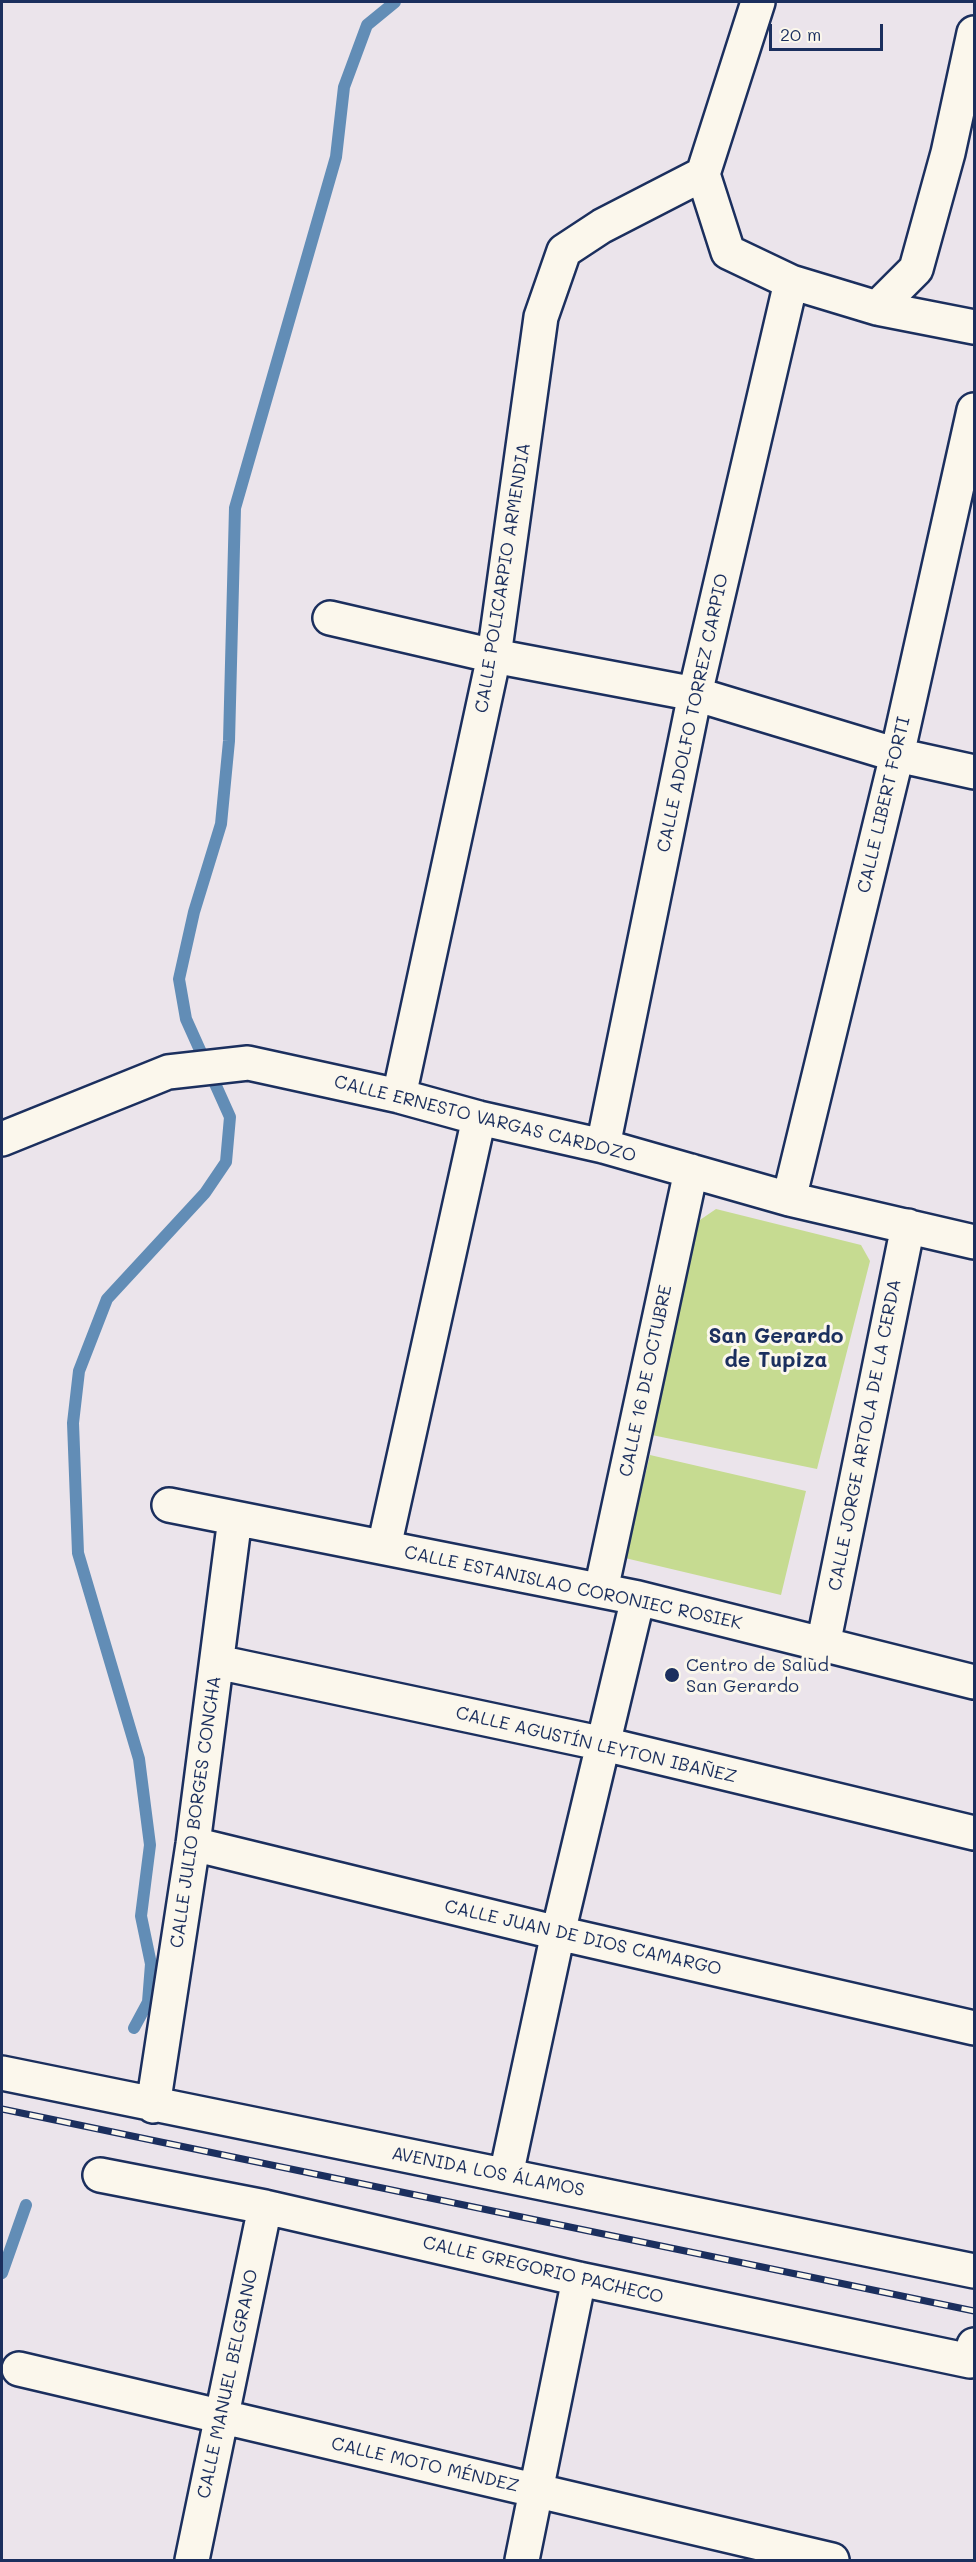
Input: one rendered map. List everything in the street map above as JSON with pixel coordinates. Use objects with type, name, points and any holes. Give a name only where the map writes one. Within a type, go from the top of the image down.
[{"type":"street","points":[[758,2],[703,174],[728,252],[791,282],[877,308],[975,327]]},
{"type":"street","points":[[877,308],[916,269],[948,153],[975,33]]},
{"type":"street","name":"CALLE POLICARPIO ARMENDIA","points":[[399,1096],[494,656],[542,316],[564,251],[602,226],[703,174]]},
{"type":"street","name":"CALLE ADOLFO TORREZ CARPIO","points":[[603,1146],[695,694],[791,282]]},
{"type":"street","name":"CALLE LIBERT FORTI","points":[[789,1199],[897,755],[975,410]]},
{"type":"street","points":[[330,618],[494,656],[695,694],[897,755],[975,772]]},
{"type":"street","name":"CALLE ERNESTO VARGAS CARDOZO","points":[[2,1139],[168,1072],[248,1063],[399,1096],[479,1118],[603,1146],[789,1199],[975,1242]]},
{"type":"street","points":[[384,1547],[479,1118]]},
{"type":"street","name":"CALLE 16 DE OCTUBRE","points":[[601,1590],[691,1171]]},
{"type":"street","name":"CALLE JORGE ARTOLA DE LA CERDA","points":[[823,1644],[908,1226]]},
{"type":"street","name":"CALLE ESTANISLAO CORONIEC ROSIEK","points":[[169,1504],[638,1598],[975,1682]]},
{"type":"street","name":"CALLE JULIO BORGES CONCHA","points":[[153,2106],[193,1844],[236,1518]]},
{"type":"street","points":[[506,2175],[558,1934],[638,1598]]},
{"type":"street","name":"CALLE AGUSTÍN LEYTON IBAÑEZ","points":[[217,1662],[604,1744],[975,1833]]},
{"type":"street","name":"CALLE JUAN DE DIOS CAMARGO","points":[[193,1844],[558,1934],[975,2028]]},
{"type":"street","name":"AVENIDA LOS ÁLAMOS","points":[[2,2073],[153,2106],[506,2175],[975,2271]]},
{"type":"street","name":"CALLE GREGORIO PACHECO","points":[[100,2175],[265,2207],[579,2279],[970,2361],[975,2345]]},
{"type":"street","name":"CALLE MANUEL BELGRANO","points":[[192,2560],[265,2207]]},
{"type":"street","points":[[522,2560],[579,2279]]},
{"type":"street","name":"CALLE MOTO MÉNDEZ","points":[[19,2369],[832,2560]]},
{"type":"green space","points":[[716,1209],[861,1245],[870,1261],[817,1469],[647,1434],[697,1222]]},
{"type":"green space","points":[[650,1455],[806,1491],[781,1595],[625,1558]]},
{"type":"waterway","points":[[134,2028],[148,2002],[151,1964],[141,1916],[150,1845],[139,1759],[78,1553],[73,1423],[79,1371],[107,1299],[205,1193],[226,1162],[230,1117],[186,1019],[179,979],[194,912],[221,824],[229,741],[235,508],[336,157],[344,87],[367,25],[395,2]]},
{"type":"waterway","points":[[2,2273],[26,2205]]},
{"type":"railway","points":[[2,2109],[974,2311]]},
{"type":"place","name":"Centro de Salud San Gerardo","points":[[672,1675]]},
{"type":"district","name":"San Gerardo de Tupiza","points":[[776,1349]]}]
